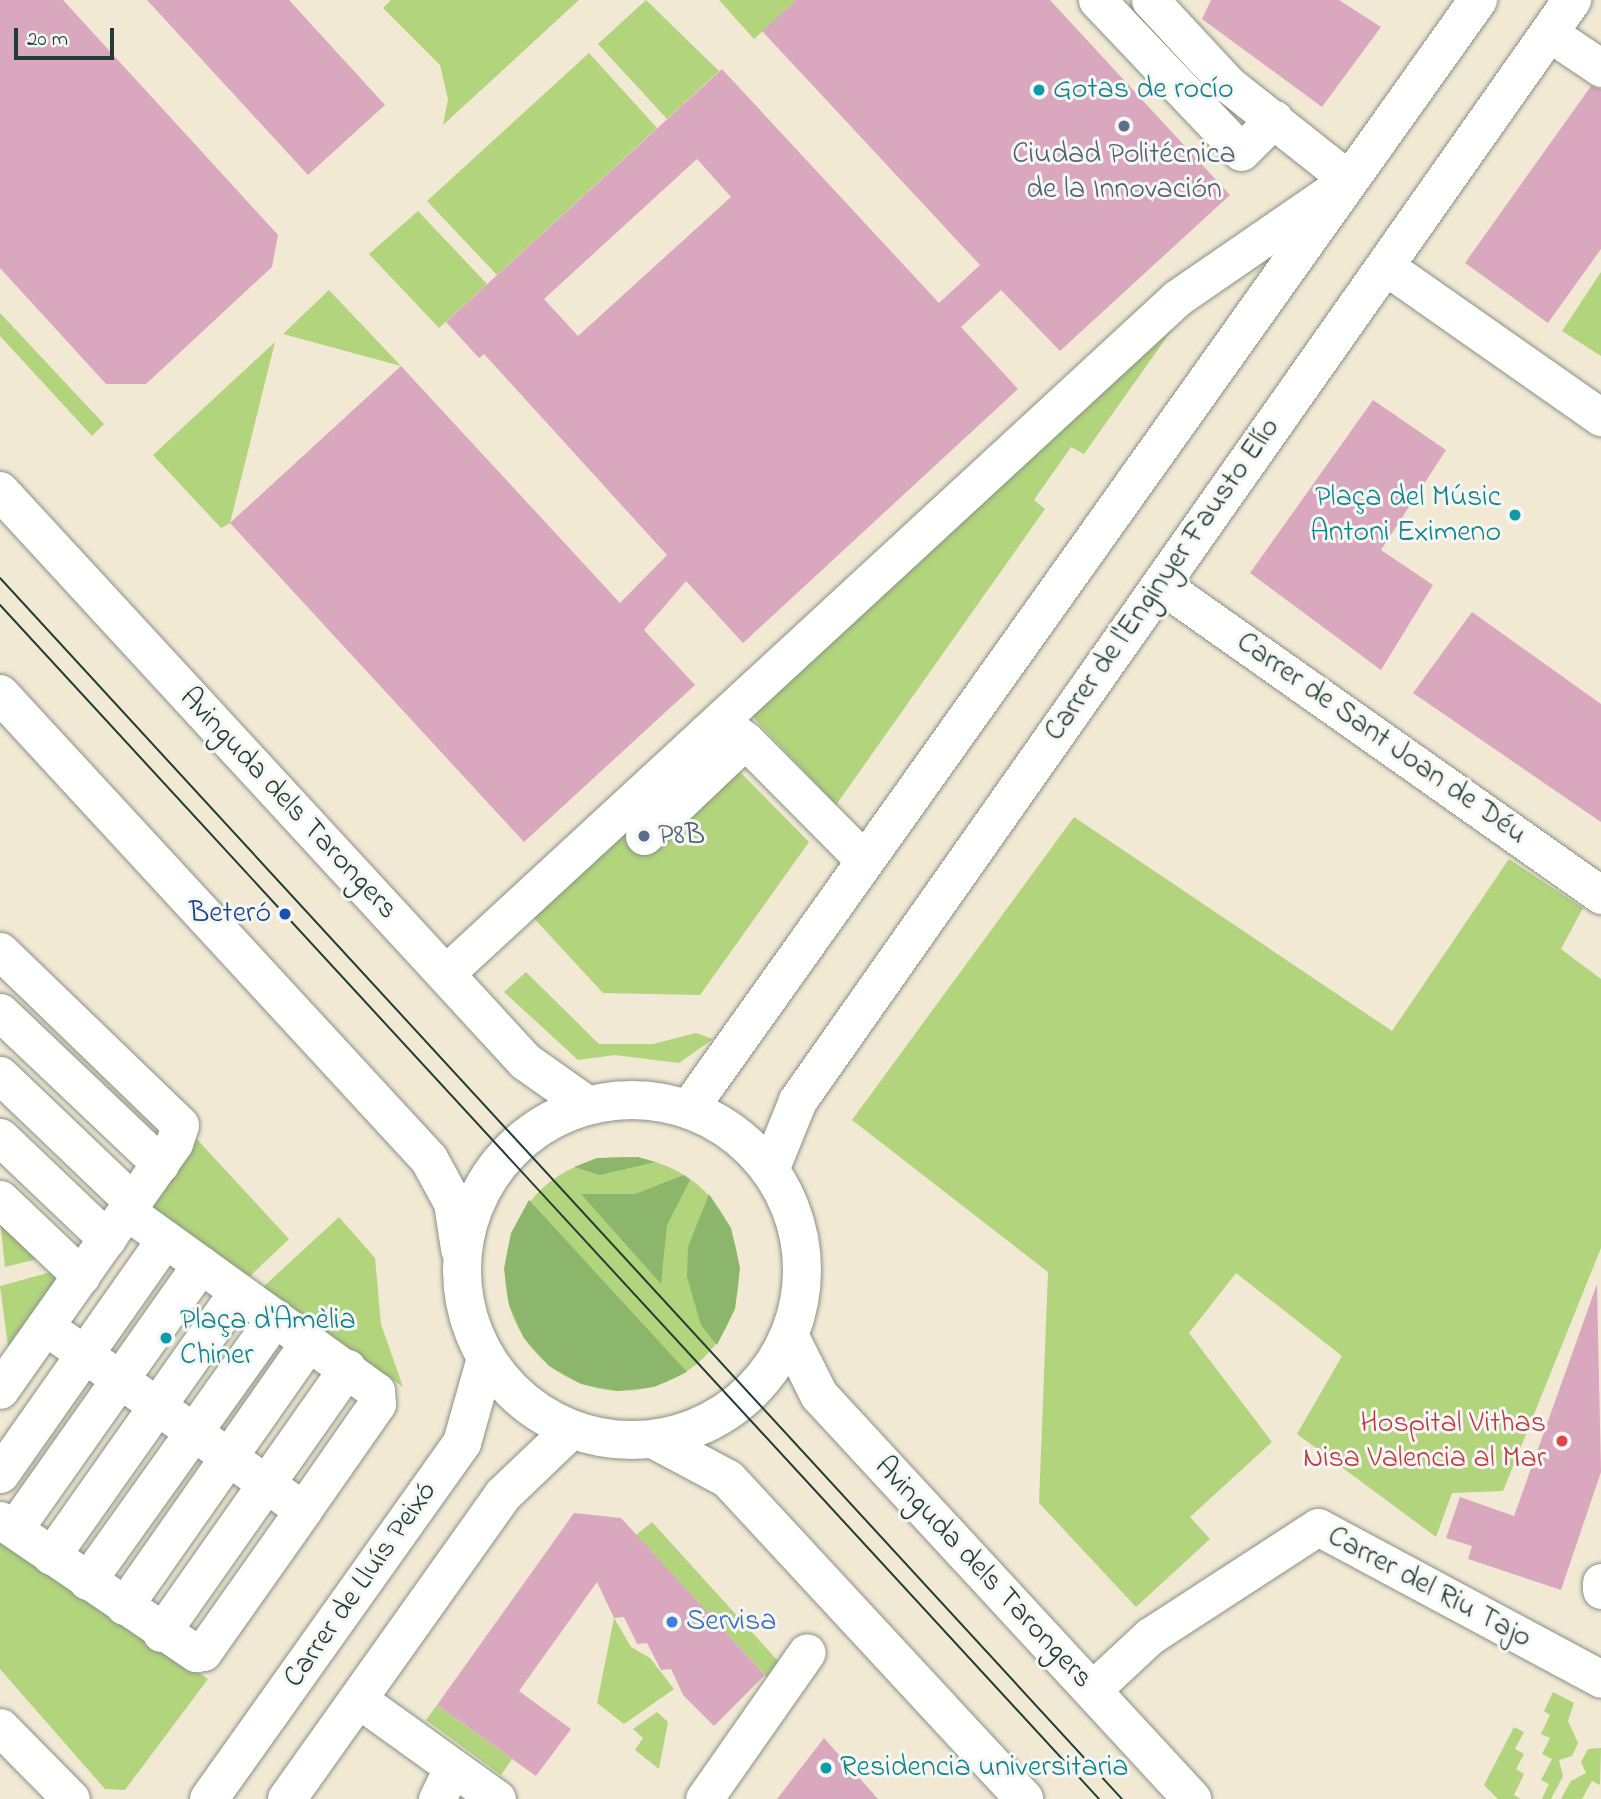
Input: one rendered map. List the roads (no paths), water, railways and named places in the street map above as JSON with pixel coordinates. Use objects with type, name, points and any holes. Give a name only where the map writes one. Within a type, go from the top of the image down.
[{"type":"main road","points":[[689,1109],[1478,0]]},
{"type":"main road","name":"Carrer de l'Enginyer Fausto Elío","points":[[770,1170],[798,1101],[1572,0]]},
{"type":"main road","name":"Avinguda dels Tarongers","points":[[0,491],[526,1062],[587,1105]]},
{"type":"main road","points":[[0,694],[429,1159],[453,1203],[461,1273],[473,1331],[486,1358],[523,1401],[572,1429],[653,1439],[728,1479],[1024,1799]]},
{"type":"main road","points":[[461,1273],[471,1216],[505,1155],[551,1120],[587,1105],[638,1099],[689,1109],[735,1133],[770,1170],[788,1200],[801,1245],[800,1304],[790,1338],[772,1368],[736,1405],[697,1428],[653,1439]]},
{"type":"main road","name":"Avinguda dels Tarongers","points":[[790,1338],[819,1395],[1192,1799]]},
{"type":"main road","name":"Carrer de Lluís Peixó","points":[[209,1799],[462,1443],[486,1358]]},
{"type":"main road","points":[[287,1799],[503,1495],[572,1429]]},
{"type":"street","points":[[1097,0],[1241,152],[1274,119]]},
{"type":"street","points":[[445,974],[1177,298],[1349,180],[1229,85],[1150,0]]},
{"type":"street","points":[[1549,33],[1601,68]]},
{"type":"street","points":[[1385,266],[1601,417]]},
{"type":"street","name":"Carrer de Sant Joan de Déu","points":[[1160,583],[1601,895]]},
{"type":"street","points":[[706,732],[734,733],[745,740],[865,861]]},
{"type":"street","points":[[644,836],[745,740]]},
{"type":"street","points":[[0,951],[176,1117],[179,1134],[0,1390]]},
{"type":"street","points":[[0,1012],[159,1164]]},
{"type":"street","points":[[0,1075],[122,1217]]},
{"type":"street","points":[[0,1137],[122,1217],[165,1239],[376,1391],[377,1404],[203,1652],[186,1651],[7,1525],[120,1380],[201,1265]]},
{"type":"street","points":[[0,1199],[80,1276]]},
{"type":"street","points":[[0,1474],[165,1239]]},
{"type":"street","points":[[51,1556],[238,1291]]},
{"type":"street","points":[[87,1581],[275,1317]]},
{"type":"street","points":[[45,1326],[303,1510]]},
{"type":"street","points":[[124,1606],[309,1342]]},
{"type":"street","points":[[161,1633],[347,1368]]},
{"type":"street","name":"Carrer del Riu Tajo","points":[[1092,1690],[1150,1636],[1318,1527],[1601,1679]]},
{"type":"street","points":[[1601,1582],[1601,1590]]},
{"type":"street","points":[[704,1799],[807,1652]]},
{"type":"street","points":[[358,1699],[445,1783],[497,1799]]},
{"type":"street","points":[[0,1727],[71,1799]]},
{"type":"tram line","points":[[0,578],[1122,1799]]},
{"type":"tram line","points":[[0,605],[1099,1799]]},
{"type":"place","name":"Gotas de rocío","points":[[1039,90]]},
{"type":"place","name":"Ciudad Politécnica de la Innovación","points":[[1124,126]]},
{"type":"place","name":"Plaça del Músic Antoni Eximeno","points":[[1515,515]]},
{"type":"place","name":"P8B","points":[[644,836]]},
{"type":"place","name":"Beteró","points":[[285,914]]},
{"type":"place","name":"Plaça d'Amèlia Chiner","points":[[166,1338]]},
{"type":"place","name":"Hospital Vithas Nisa Valencia al Mar","points":[[1562,1441]]},
{"type":"place","name":"Servisa","points":[[672,1622]]},
{"type":"place","name":"Residencia universitaria","points":[[826,1768]]}]
